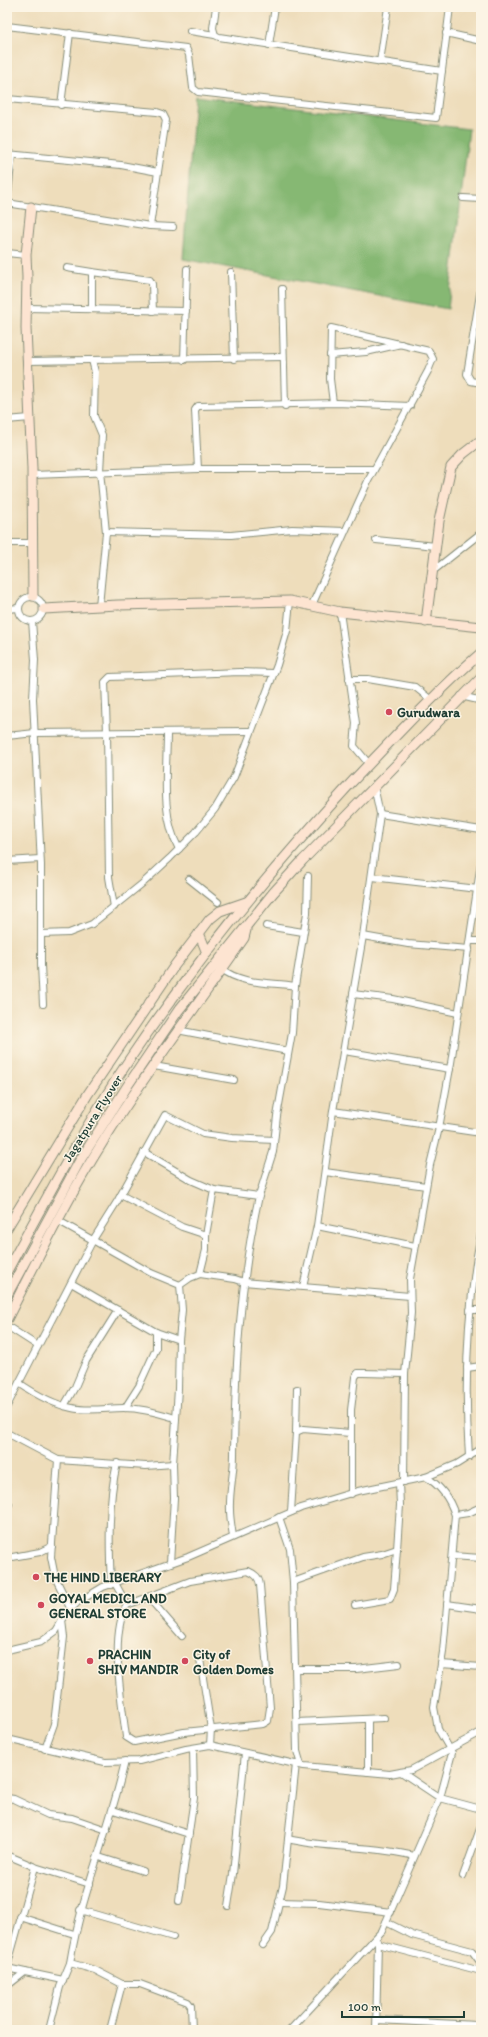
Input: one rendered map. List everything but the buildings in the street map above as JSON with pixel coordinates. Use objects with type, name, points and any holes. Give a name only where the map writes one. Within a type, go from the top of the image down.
[{"type":"street","points":[[215,35],[213,28],[216,7]]},
{"type":"street","points":[[269,45],[275,7]]},
{"type":"street","points":[[380,62],[388,7]]},
{"type":"street","points":[[7,26],[186,48],[189,55],[192,88],[198,92],[436,118],[450,7]]},
{"type":"street","points":[[190,32],[442,71]]},
{"type":"street","points":[[61,105],[70,33]]},
{"type":"street","points":[[446,33],[481,41]]},
{"type":"street","points":[[7,99],[61,105],[157,112],[162,114],[166,120],[150,226]]},
{"type":"street","points":[[158,172],[121,164],[10,155],[7,203],[150,226],[173,227]]},
{"type":"street","points":[[463,198],[481,199]]},
{"type":"street","points":[[31,207],[26,256],[32,475],[33,596]]},
{"type":"street","points":[[7,253],[26,256]]},
{"type":"street","points":[[67,268],[150,280],[152,284],[154,311]]},
{"type":"street","points":[[184,360],[187,269]]},
{"type":"street","points":[[92,272],[92,308]]},
{"type":"street","points":[[231,272],[234,359]]},
{"type":"street","points":[[481,288],[478,325],[466,374],[471,381],[481,383]]},
{"type":"street","points":[[282,289],[282,357],[285,406]]},
{"type":"street","points":[[27,308],[92,308],[186,311]]},
{"type":"street","points":[[312,605],[374,469],[410,406],[433,359],[429,350],[332,328],[330,355],[333,403]]},
{"type":"street","points":[[330,355],[366,352],[402,344]]},
{"type":"street","points":[[28,361],[184,360],[282,357]]},
{"type":"street","points":[[92,360],[95,372],[94,416],[102,435],[100,471],[106,532],[99,606]]},
{"type":"street","points":[[198,469],[195,410],[198,406],[285,406],[333,403],[410,406]]},
{"type":"street","points":[[7,420],[30,418]]},
{"type":"street","points":[[426,622],[436,546],[451,467],[463,454],[481,440]]},
{"type":"street","points":[[32,475],[100,471],[198,469],[374,469]]},
{"type":"street","points":[[106,532],[231,535],[292,529],[345,531]]},
{"type":"street","points":[[433,571],[481,533]]},
{"type":"street","points":[[376,540],[436,546]]},
{"type":"street","points":[[7,542],[32,543]]},
{"type":"street","points":[[33,596],[40,600],[44,609],[40,618],[32,621],[24,619],[19,608],[25,598],[33,596]]},
{"type":"street","points":[[41,934],[69,933],[92,924],[114,907],[179,849],[215,809],[234,777],[250,731],[274,673],[287,631],[290,601]]},
{"type":"street","points":[[44,609],[99,606],[290,601],[340,612],[481,627]]},
{"type":"street","points":[[7,609],[19,608]]},
{"type":"street","points":[[340,612],[356,723],[354,746],[369,764]]},
{"type":"street","points":[[32,621],[35,660],[33,699],[40,859],[43,1004]]},
{"type":"street","name":"Jagatpura Flyover","points":[[7,1270],[93,1116],[129,1060],[171,1000],[246,902],[293,846],[430,699],[481,654]]},
{"type":"street","points":[[114,907],[109,877],[105,682],[110,678],[240,672],[274,673]]},
{"type":"street","points":[[349,678],[374,680],[415,687],[430,699]]},
{"type":"street","points":[[7,1319],[104,1140],[247,924],[307,855],[461,696],[481,678]]},
{"type":"street","points":[[461,696],[478,700],[481,704]]},
{"type":"street","points":[[7,736],[35,733],[167,733],[250,731]]},
{"type":"street","points":[[167,733],[167,807],[173,838],[179,849]]},
{"type":"street","points":[[303,1287],[317,1226],[333,1111],[372,877],[380,814],[374,786]]},
{"type":"street","points":[[380,814],[481,830]]},
{"type":"street","points":[[7,861],[40,859]]},
{"type":"street","points":[[355,1605],[390,1599],[394,1589],[402,1482],[405,1374],[410,1279],[426,1186],[450,1069],[481,863]]},
{"type":"street","points":[[234,1537],[230,1509],[234,1471],[236,1366],[244,1282],[252,1226],[272,1152],[292,1033],[295,986],[308,896],[308,876]]},
{"type":"street","points":[[372,877],[478,889]]},
{"type":"street","points":[[189,880],[218,902]]},
{"type":"street","points":[[7,1228],[88,1094],[159,986],[199,933],[220,910],[246,902]]},
{"type":"street","points":[[266,926],[303,932]]},
{"type":"street","points":[[199,933],[207,953]]},
{"type":"street","points":[[363,936],[408,944],[469,949]]},
{"type":"street","points":[[470,941],[481,941]]},
{"type":"street","points":[[219,966],[228,974],[252,982],[295,986]]},
{"type":"street","name":"Jagatpura Flyover","points":[[7,1295],[79,1162],[128,1085],[178,1011],[219,966]]},
{"type":"street","points":[[353,994],[393,999],[458,1013]]},
{"type":"street","points":[[177,1030],[288,1051]]},
{"type":"street","points":[[344,1051],[450,1069]]},
{"type":"street","points":[[154,1066],[234,1080]]},
{"type":"street","points":[[333,1111],[439,1128],[481,1133]]},
{"type":"street","points":[[7,1406],[93,1240],[121,1195],[166,1115],[203,1134],[232,1138],[274,1140]]},
{"type":"street","points":[[144,1152],[191,1180],[214,1190],[259,1196]]},
{"type":"street","points":[[325,1172],[426,1186]]},
{"type":"street","points":[[200,1274],[206,1250],[206,1235],[214,1190]]},
{"type":"street","points":[[121,1195],[182,1227],[206,1235]]},
{"type":"street","points":[[59,1221],[151,1273],[180,1285]]},
{"type":"street","points":[[317,1226],[415,1246]]},
{"type":"street","points":[[468,1457],[467,1368],[470,1310],[481,1233]]},
{"type":"street","points":[[180,1285],[190,1278],[200,1274],[235,1279],[244,1282],[348,1292],[410,1296]]},
{"type":"street","points":[[71,1283],[156,1332],[179,1340]]},
{"type":"street","points":[[170,1563],[174,1498],[173,1464],[175,1418],[182,1310],[180,1285]]},
{"type":"street","points":[[64,1406],[75,1387],[86,1360],[118,1310]]},
{"type":"street","points":[[470,1310],[481,1310]]},
{"type":"street","points":[[7,1326],[38,1346]]},
{"type":"street","points":[[125,1408],[139,1386],[156,1348],[156,1332]]},
{"type":"street","points":[[467,1368],[481,1366]]},
{"type":"street","points":[[351,1494],[350,1433],[354,1382],[358,1373],[405,1374]]},
{"type":"street","points":[[19,1383],[54,1403],[73,1409],[95,1410],[125,1408],[157,1412],[175,1418]]},
{"type":"street","points":[[291,1512],[297,1389]]},
{"type":"street","points":[[296,1432],[303,1429],[350,1433]]},
{"type":"street","points":[[7,1433],[58,1460],[146,1466],[173,1464]]},
{"type":"street","points":[[7,1650],[41,1642],[56,1631],[62,1620],[78,1602],[113,1584],[170,1563],[291,1512],[351,1494],[426,1477],[468,1457],[481,1449]]},
{"type":"street","points":[[58,1460],[51,1557],[55,1578],[71,1610]]},
{"type":"street","points":[[117,1463],[113,1479],[109,1554],[113,1584],[127,1604]]},
{"type":"street","points":[[290,2030],[378,1935],[386,1922],[440,1798],[452,1753],[438,1729],[434,1708],[441,1664],[455,1515],[451,1502],[435,1482],[426,1477]]},
{"type":"street","points":[[7,1502],[9,1504],[7,1507]]},
{"type":"street","points":[[455,1515],[481,1507]]},
{"type":"street","points":[[472,1511],[481,1513]]},
{"type":"street","points":[[263,1945],[272,1932],[284,1886],[288,1839],[298,1765],[294,1582],[290,1549],[279,1517]]},
{"type":"street","points":[[7,1558],[40,1552],[52,1546]]},
{"type":"street","points":[[294,1582],[363,1557],[397,1550]]},
{"type":"street","points":[[452,1556],[481,1558]]},
{"type":"street","points":[[248,1571],[259,1579],[270,1715],[268,1721],[263,1724],[184,1732],[134,1742],[126,1737],[118,1663],[120,1618],[127,1604],[148,1597],[201,1578],[248,1571]]},
{"type":"street","points":[[148,1597],[182,1636]]},
{"type":"street","points":[[446,1604],[481,1609]]},
{"type":"street","points":[[45,1749],[54,1724],[64,1637],[62,1620]]},
{"type":"street","points":[[200,1659],[211,1729],[210,1745]]},
{"type":"street","points":[[296,1669],[356,1669],[398,1664]]},
{"type":"street","points":[[441,1664],[481,1667]]},
{"type":"street","points":[[297,1722],[384,1718]]},
{"type":"street","points":[[368,1719],[368,1772]]},
{"type":"street","points":[[7,1739],[105,1762],[139,1761],[210,1745],[298,1765],[390,1774],[411,1770],[481,1732]]},
{"type":"street","points":[[179,1901],[194,1798],[193,1748]]},
{"type":"street","points":[[228,1906],[233,1874],[245,1753]]},
{"type":"street","points":[[49,2030],[63,1980],[70,1963],[74,1934],[80,1910],[99,1857],[113,1810],[125,1761]]},
{"type":"street","points":[[402,1772],[440,1798],[481,1809]]},
{"type":"street","points":[[7,1798],[14,1799],[48,1815],[72,1818],[107,1830]]},
{"type":"street","points":[[113,1810],[189,1834]]},
{"type":"street","points":[[463,1876],[481,1826]]},
{"type":"street","points":[[288,1839],[309,1844],[397,1851],[414,1856]]},
{"type":"street","points":[[7,1855],[35,1867],[90,1884]]},
{"type":"street","points":[[99,1857],[143,1871]]},
{"type":"street","points":[[35,1867],[7,1967],[63,1980]]},
{"type":"street","points":[[279,1902],[319,1903],[390,1912]]},
{"type":"street","points":[[80,1910],[173,1937]]},
{"type":"street","points":[[20,1917],[74,1934]]},
{"type":"street","points":[[386,1922],[412,1935],[472,1951],[481,1964]]},
{"type":"street","points":[[376,2030],[378,1935]]},
{"type":"street","points":[[378,1944],[481,1971]]},
{"type":"street","points":[[70,1963],[95,1970],[122,1984],[140,1984],[188,2002],[191,2006],[192,2030]]},
{"type":"street","points":[[7,1986],[25,1972]]},
{"type":"street","points":[[110,2030],[122,1984]]},
{"type":"street","points":[[377,2020],[477,2028],[481,2017]]},
{"type":"green space","points":[[195,96],[469,129],[448,309],[183,259]]},
{"type":"place","name":"Gurudwara","points":[[389,712]]},
{"type":"place","name":"THE HIND LIBERARY","points":[[36,1577]]},
{"type":"place","name":"GOYAL MEDICL AND GENERAL STORE","points":[[41,1605]]},
{"type":"place","name":"PRACHIN SHIV MANDIR","points":[[90,1661]]},
{"type":"place","name":"City of Golden Domes","points":[[185,1661]]}]
